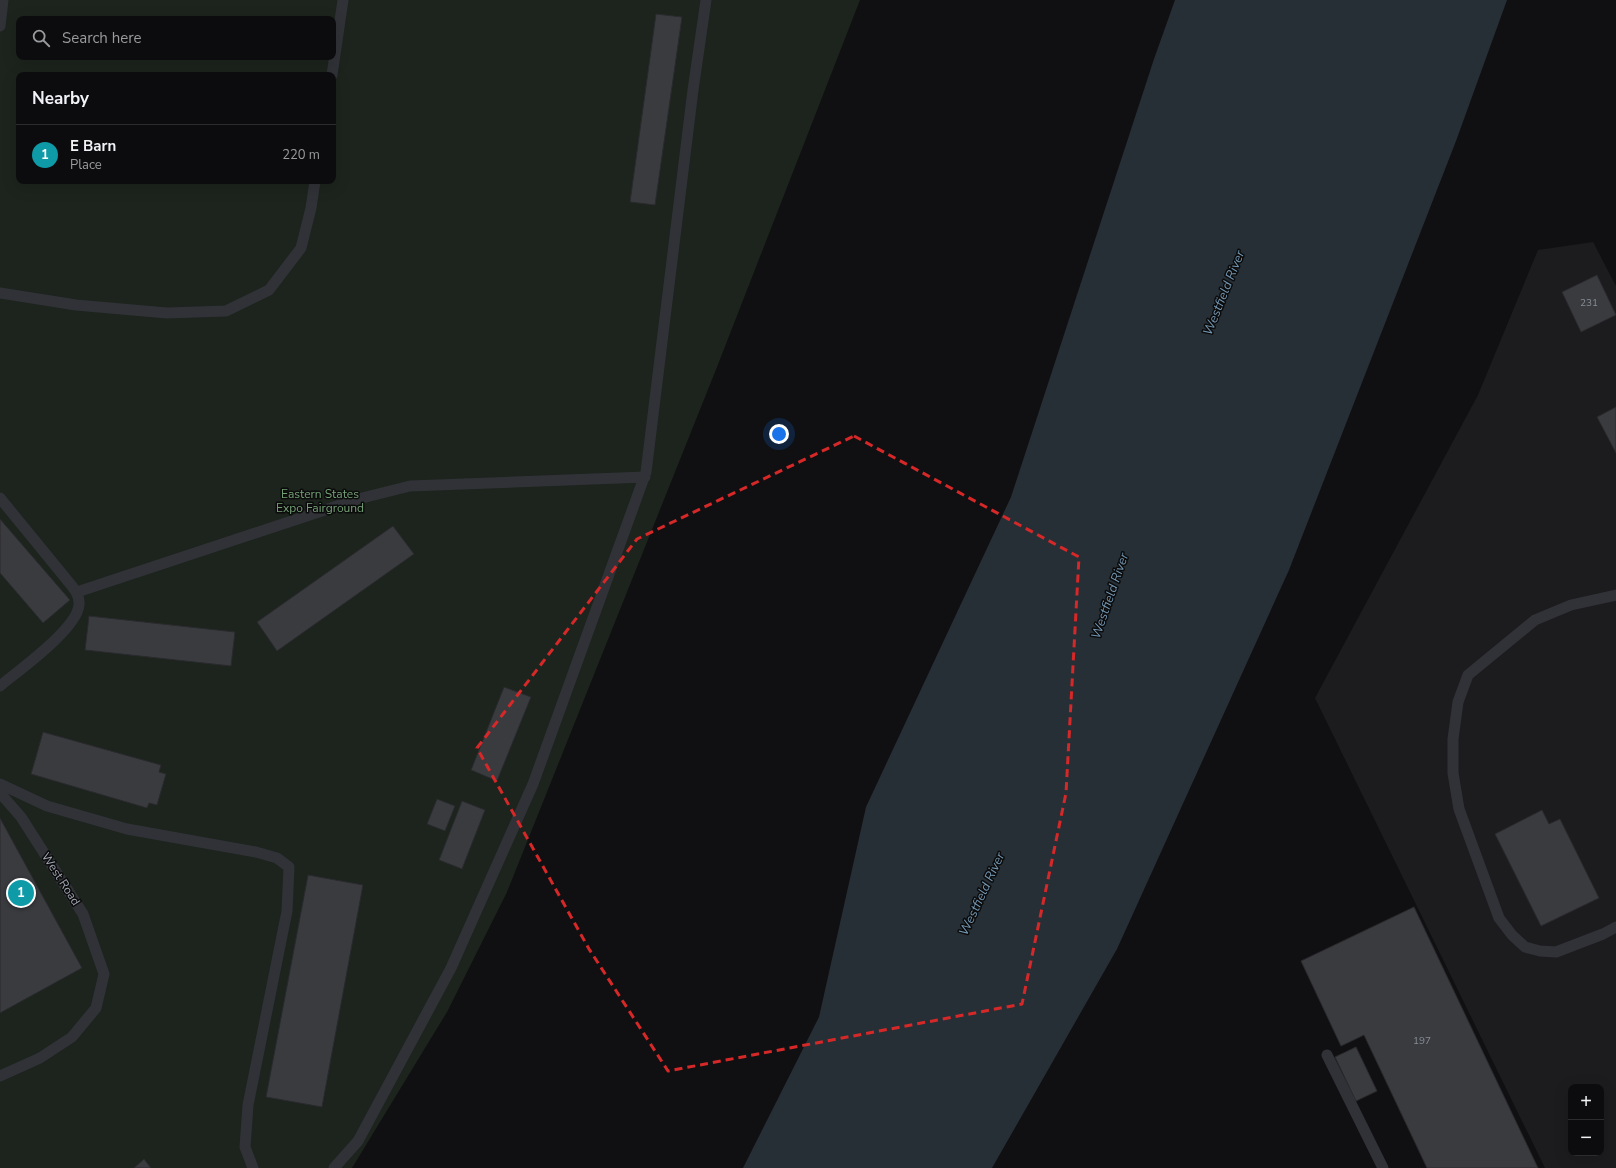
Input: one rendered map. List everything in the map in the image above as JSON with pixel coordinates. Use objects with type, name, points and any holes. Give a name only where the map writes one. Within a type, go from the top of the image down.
[{"type":"lane","points":[[0,26],[3,0]]},
{"type":"lane","points":[[336,48],[343,0]]},
{"type":"lane","points":[[334,1168],[358,1141],[454,961],[533,784],[644,477],[647,464],[693,90],[706,0]]},
{"type":"lane","points":[[332,72],[334,60]]},
{"type":"lane","points":[[0,293],[76,305],[167,313],[226,310],[269,290],[301,248],[311,208],[315,184]]},
{"type":"lane","points":[[77,592],[358,499],[410,486],[644,477]]},
{"type":"lane","points":[[0,498],[77,592],[79,604],[71,623],[54,641],[0,686]]},
{"type":"lane","points":[[1616,596],[1571,605],[1535,620],[1468,675],[1457,709],[1453,739],[1453,773],[1459,809],[1499,918],[1525,947],[1540,951],[1556,952],[1603,934],[1616,927]]},
{"type":"lane","points":[[0,784],[48,806],[127,829],[256,852],[277,858],[288,866],[287,910],[248,1105],[245,1147],[253,1168]]},
{"type":"lane","name":"West Road","points":[[0,792],[21,817],[83,914],[104,974],[96,1008],[72,1036],[40,1058],[0,1076]]},
{"type":"lane","points":[[1327,1056],[1383,1168]]},
{"type":"highlighted area","points":[[854,436],[1079,557],[1066,793],[1022,1004],[668,1071],[589,949],[477,748],[637,539]]},
{"type":"shaded area","points":[[1593,242],[1616,286],[1616,1168],[1545,1168],[1315,698],[1478,395],[1538,250]]},
{"type":"green space","name":"Eastern States Expo Fairground","points":[[0,0],[860,0],[717,367],[507,892],[447,1012],[352,1168],[0,1168]]},
{"type":"water","name":"Westfield River","points":[[1175,0],[1507,0],[1456,141],[1289,570],[1117,949],[992,1168],[743,1168],[819,1017],[866,807],[1011,497],[1154,59]]},
{"type":"building","points":[[656,14],[682,17],[655,205],[630,202]]},
{"type":"building","points":[[1597,275],[1616,315],[1581,332],[1562,292]]},
{"type":"building","points":[[1616,407],[1616,453],[1597,417]]},
{"type":"building","points":[[0,519],[70,600],[43,623],[0,573]]},
{"type":"building","points":[[393,526],[414,554],[277,651],[257,622]]},
{"type":"building","points":[[89,616],[235,632],[231,666],[85,650]]},
{"type":"building","points":[[504,687],[531,697],[497,781],[471,770]]},
{"type":"building","points":[[43,732],[161,765],[159,772],[166,774],[157,805],[149,803],[147,808],[31,774]]},
{"type":"building","points":[[437,799],[455,806],[445,831],[427,824]]},
{"type":"building","points":[[462,801],[485,810],[462,869],[439,860]]},
{"type":"building","points":[[1542,810],[1549,824],[1560,819],[1599,898],[1541,926],[1495,834]]},
{"type":"building","points":[[0,818],[82,968],[0,1013]]},
{"type":"building","points":[[308,875],[363,885],[322,1107],[266,1097]]},
{"type":"building","points":[[1414,907],[1538,1168],[1427,1168],[1364,1035],[1341,1046],[1301,961]]},
{"type":"building","points":[[1356,1047],[1377,1091],[1356,1101],[1335,1057]]},
{"type":"building","points":[[144,1159],[151,1168],[134,1168]]},
{"type":"place","name":"E Barn","points":[[21,893]]}]
